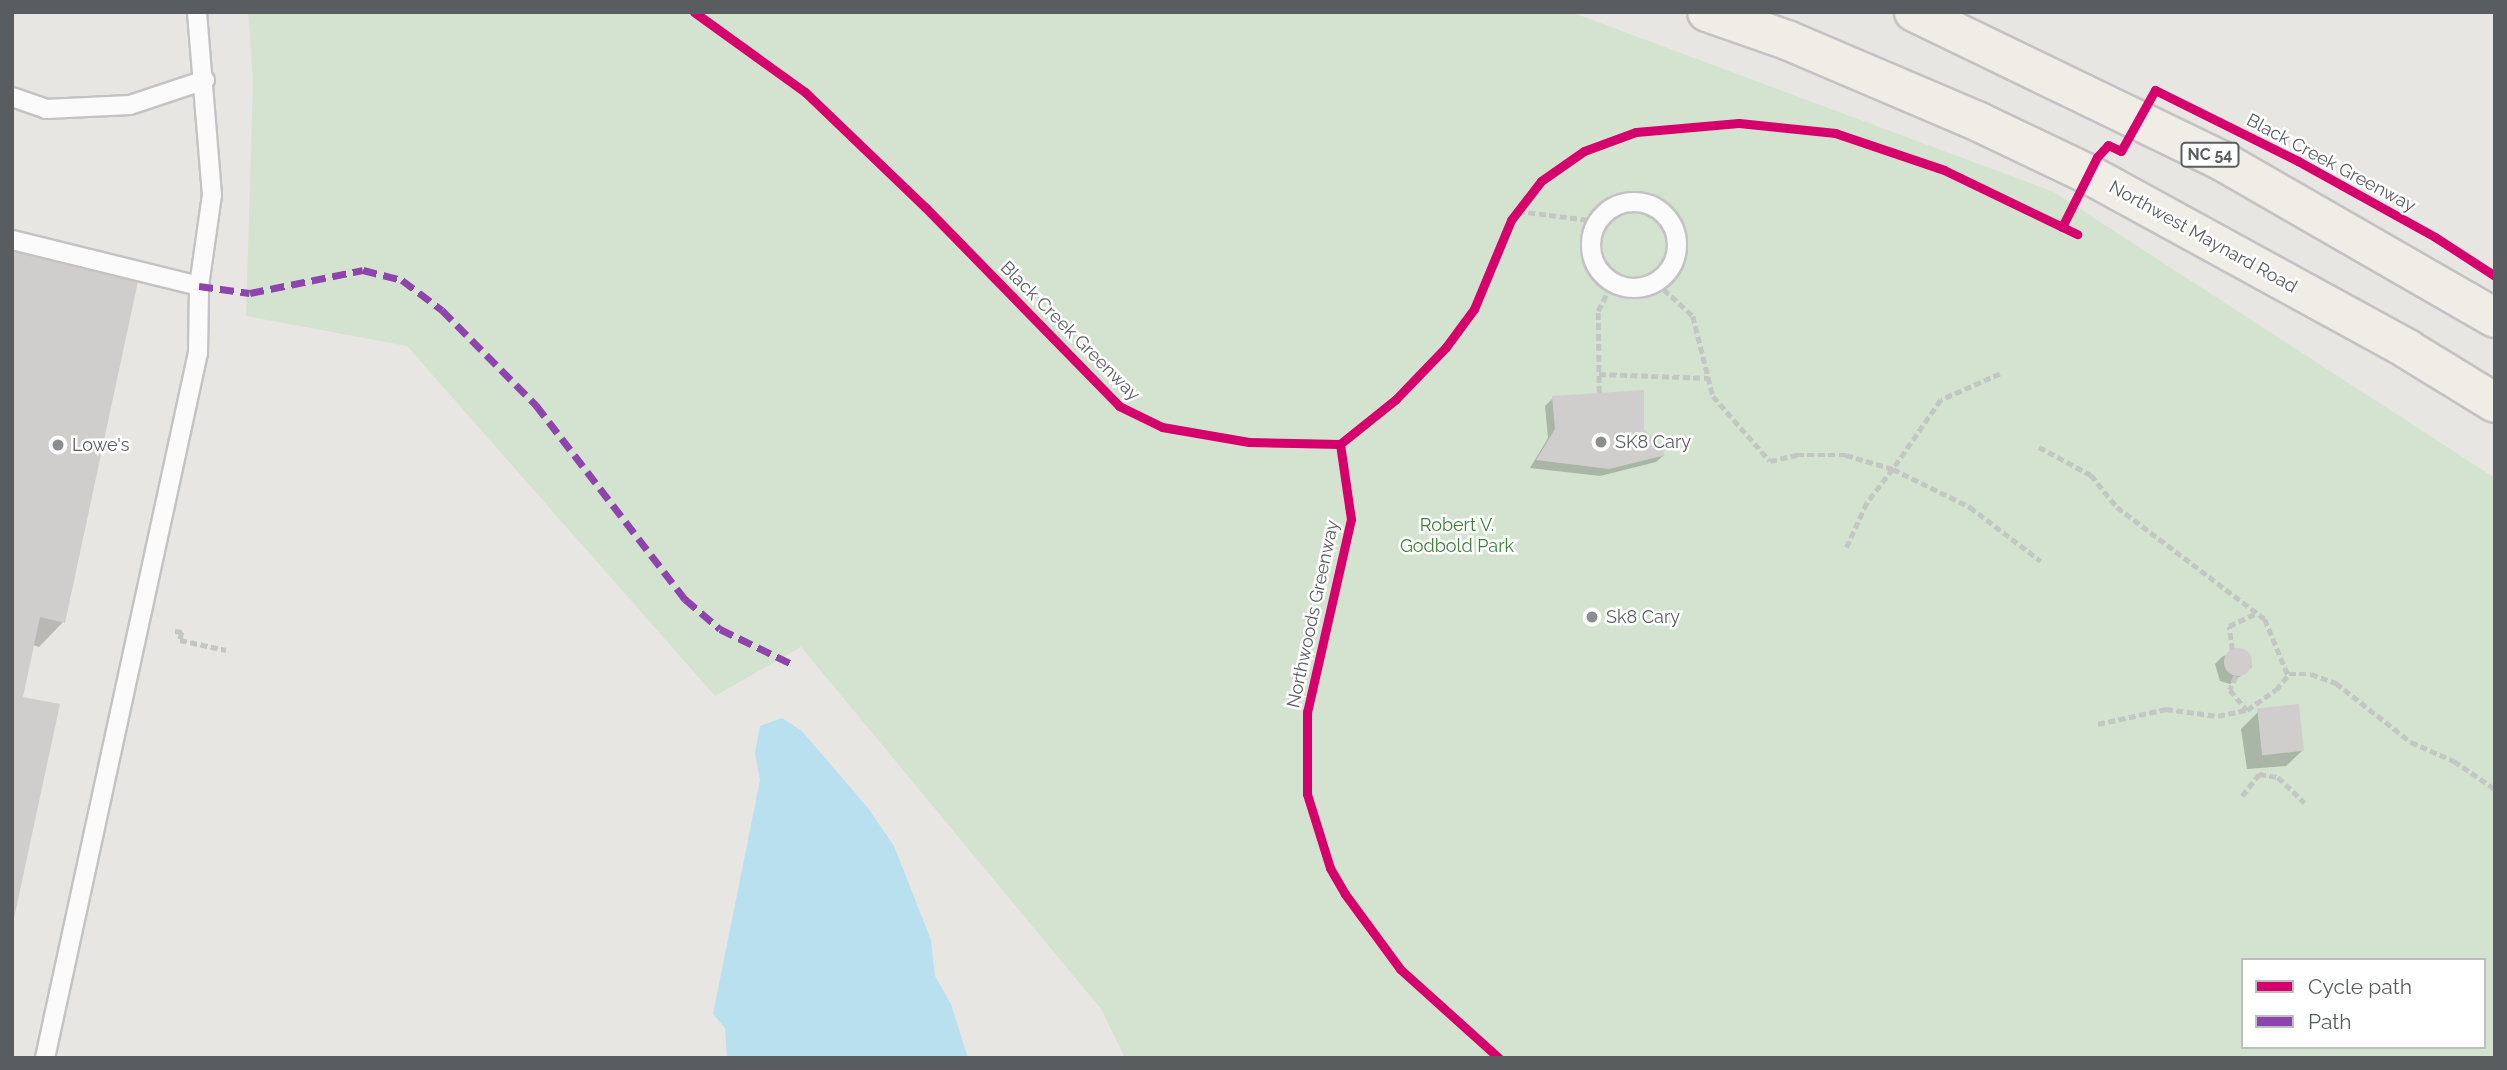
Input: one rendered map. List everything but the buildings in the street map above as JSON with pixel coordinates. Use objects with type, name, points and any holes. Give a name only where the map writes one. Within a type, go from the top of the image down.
[{"type":"main road","name":"Northwest Maynard Road","points":[[1707,12],[1851,67],[2088,174],[2372,330],[2495,403]]},
{"type":"main road","name":"NC 54","points":[[1914,12],[2222,161],[2495,318]]},
{"type":"lane","points":[[45,1058],[198,353],[199,286],[212,195],[205,80],[197,12]]},
{"type":"lane","points":[[12,97],[46,109],[130,105],[205,80]]},
{"type":"lane","points":[[1636,201],[1662,211],[1675,229],[1677,250],[1673,264],[1656,282],[1640,288],[1612,283],[1594,261],[1590,247],[1597,221],[1622,203],[1636,201]]},
{"type":"lane","points":[[12,240],[199,286]]},
{"type":"path","points":[[1511,220],[1525,200]]},
{"type":"path","points":[[1518,211],[1597,221]]},
{"type":"path","points":[[1656,282],[1693,316],[1713,396],[1770,461],[1797,455],[1846,455],[1893,469],[1969,507],[2041,561]]},
{"type":"path","points":[[1599,393],[1598,311],[1612,283]]},
{"type":"path","points":[[1599,374],[1709,378]]},
{"type":"path","points":[[1846,549],[1867,503],[1941,400],[2000,374]]},
{"type":"path","points":[[2039,447],[2091,475],[2117,506],[2258,613],[2280,648],[2288,675]]},
{"type":"path","points":[[2232,650],[2229,626],[2258,613]]},
{"type":"path","points":[[175,631],[182,632],[180,640],[226,650]]},
{"type":"path","points":[[2288,675],[2311,674],[2336,683],[2411,742],[2454,761],[2495,789]]},
{"type":"path","points":[[2098,724],[2166,709],[2218,716],[2247,710],[2277,690],[2288,675]]},
{"type":"path","points":[[2236,676],[2230,690],[2247,710]]},
{"type":"path","points":[[2242,796],[2259,774],[2278,777],[2305,803]]},
{"type":"green space","name":"Robert V. Godbold Park","points":[[248,12],[1571,12],[2054,192],[2495,478],[2495,1058],[1125,1058],[1101,1009],[801,647],[715,696],[407,346],[246,316],[253,81]]},
{"type":"water","points":[[782,718],[802,731],[868,808],[894,846],[931,940],[935,976],[951,1004],[968,1058],[727,1058],[725,1028],[713,1014],[760,780],[755,753],[760,726]]},
{"type":"marked path","points":[[199,286],[250,293],[363,270],[402,280],[442,310],[536,405],[685,599],[720,629],[794,665]]},
{"type":"cycle path","name":"Black Creek Greenway","points":[[694,12],[805,92],[925,207],[1119,406],[1162,427],[1249,442],[1340,444],[1396,399],[1446,347],[1474,309],[1511,220],[1541,181],[1584,151],[1636,132],[1739,123],[1835,133],[1944,170],[2077,234]]},
{"type":"cycle path","name":"Black Creek Greenway","points":[[2062,227],[2097,157],[2108,145],[2121,151],[2155,90],[2298,161],[2435,237],[2495,276]]},
{"type":"cycle path","name":"Northwoods Greenway","points":[[1340,444],[1351,519],[1307,712],[1307,794],[1330,868],[1345,894],[1400,969],[1499,1058]]},
{"type":"place","name":"SK8 Cary","points":[[1601,442]]},
{"type":"place","name":"Lowe's","points":[[58,445]]},
{"type":"place","name":"Sk8 Cary","points":[[1592,617]]}]
